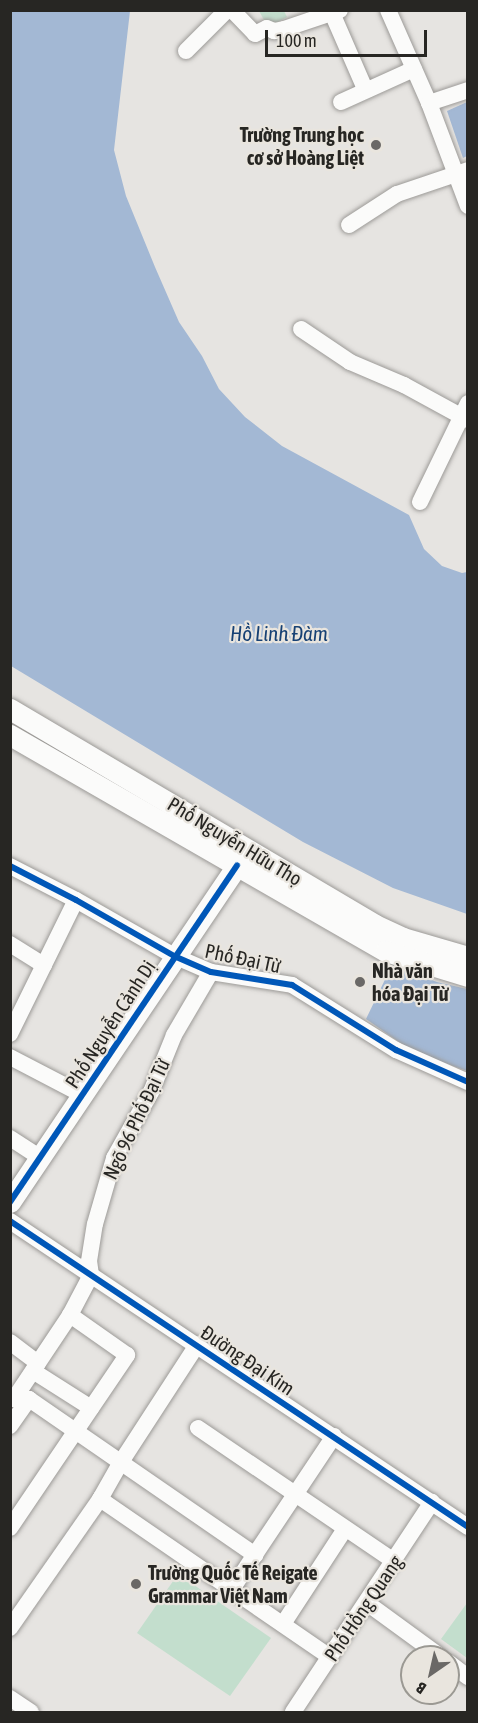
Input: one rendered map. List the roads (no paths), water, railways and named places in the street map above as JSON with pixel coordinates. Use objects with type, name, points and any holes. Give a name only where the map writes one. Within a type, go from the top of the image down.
[{"type":"main road","name":"Phố Nguyễn Hữu Thọ","points":[[10,709],[386,951],[468,976]]},
{"type":"main road","name":"Phố Nguyễn Hữu Thọ","points":[[10,735],[375,926],[403,938],[468,957]]},
{"type":"main road","name":"Phố Nguyễn Cảnh Dị","points":[[10,1202],[242,857]]},
{"type":"street","points":[[186,51],[227,10]]},
{"type":"street","points":[[232,10],[255,34],[267,28],[273,31],[284,29],[336,12],[365,89]]},
{"type":"street","points":[[388,10],[462,172],[468,206]]},
{"type":"street","points":[[341,102],[365,89],[414,69]]},
{"type":"street","points":[[429,104],[468,90]]},
{"type":"street","points":[[349,225],[398,194],[462,172]]},
{"type":"street","points":[[301,329],[350,362],[404,385],[459,413],[466,414],[420,502]]},
{"type":"street","name":"Phố Đại Từ","points":[[10,866],[76,900],[174,956],[211,972],[292,985],[320,1000],[396,1050],[468,1082]]},
{"type":"street","points":[[13,1023],[76,900]]},
{"type":"street","points":[[10,944],[44,965]]},
{"type":"street","name":"Ngõ 96 Phố Đại Từ","points":[[91,1275],[89,1261],[95,1224],[114,1158],[151,1092],[174,1035],[211,972]]},
{"type":"street","points":[[10,1057],[83,1095]]},
{"type":"street","points":[[10,1138],[41,1158]]},
{"type":"street","name":"Đường Đại Kim","points":[[10,1221],[468,1527]]},
{"type":"street","points":[[10,1426],[18,1399],[70,1315],[91,1275]]},
{"type":"street","points":[[10,1528],[127,1355],[70,1315]]},
{"type":"street","points":[[10,1342],[36,1367],[91,1408]]},
{"type":"street","points":[[13,1620],[100,1499],[121,1461],[197,1346]]},
{"type":"street","points":[[18,1399],[76,1431],[255,1555]]},
{"type":"street","points":[[198,1428],[394,1561]]},
{"type":"street","points":[[232,1589],[334,1436]]},
{"type":"street","points":[[100,1499],[330,1657]]},
{"type":"street","name":"Phố Hồng Quang","points":[[293,1713],[432,1502]]},
{"type":"street","points":[[283,1624],[345,1529]]},
{"type":"street","points":[[367,1603],[425,1645]]},
{"type":"street","points":[[10,1698],[31,1713]]},
{"type":"water","name":"Hồ Linh Đàm","points":[[11,10],[130,11],[114,150],[126,196],[179,322],[202,356],[219,389],[245,417],[282,446],[409,515],[424,549],[442,566],[462,573],[467,572],[467,914],[393,888],[303,842],[11,666]]},
{"type":"water","points":[[467,102],[467,156],[463,158],[447,111]]},
{"type":"water","points":[[392,965],[437,982],[467,989],[467,1071],[412,1051],[366,1019]]},
{"type":"place","name":"Trường Trung học cơ sở Hoàng Liệt","points":[[376,145]]},
{"type":"place","name":"Nhà văn hóa Đại Từ","points":[[360,982]]},
{"type":"place","name":"Trường Quốc Tế Reigate Grammar Việt Nam","points":[[136,1584]]}]
